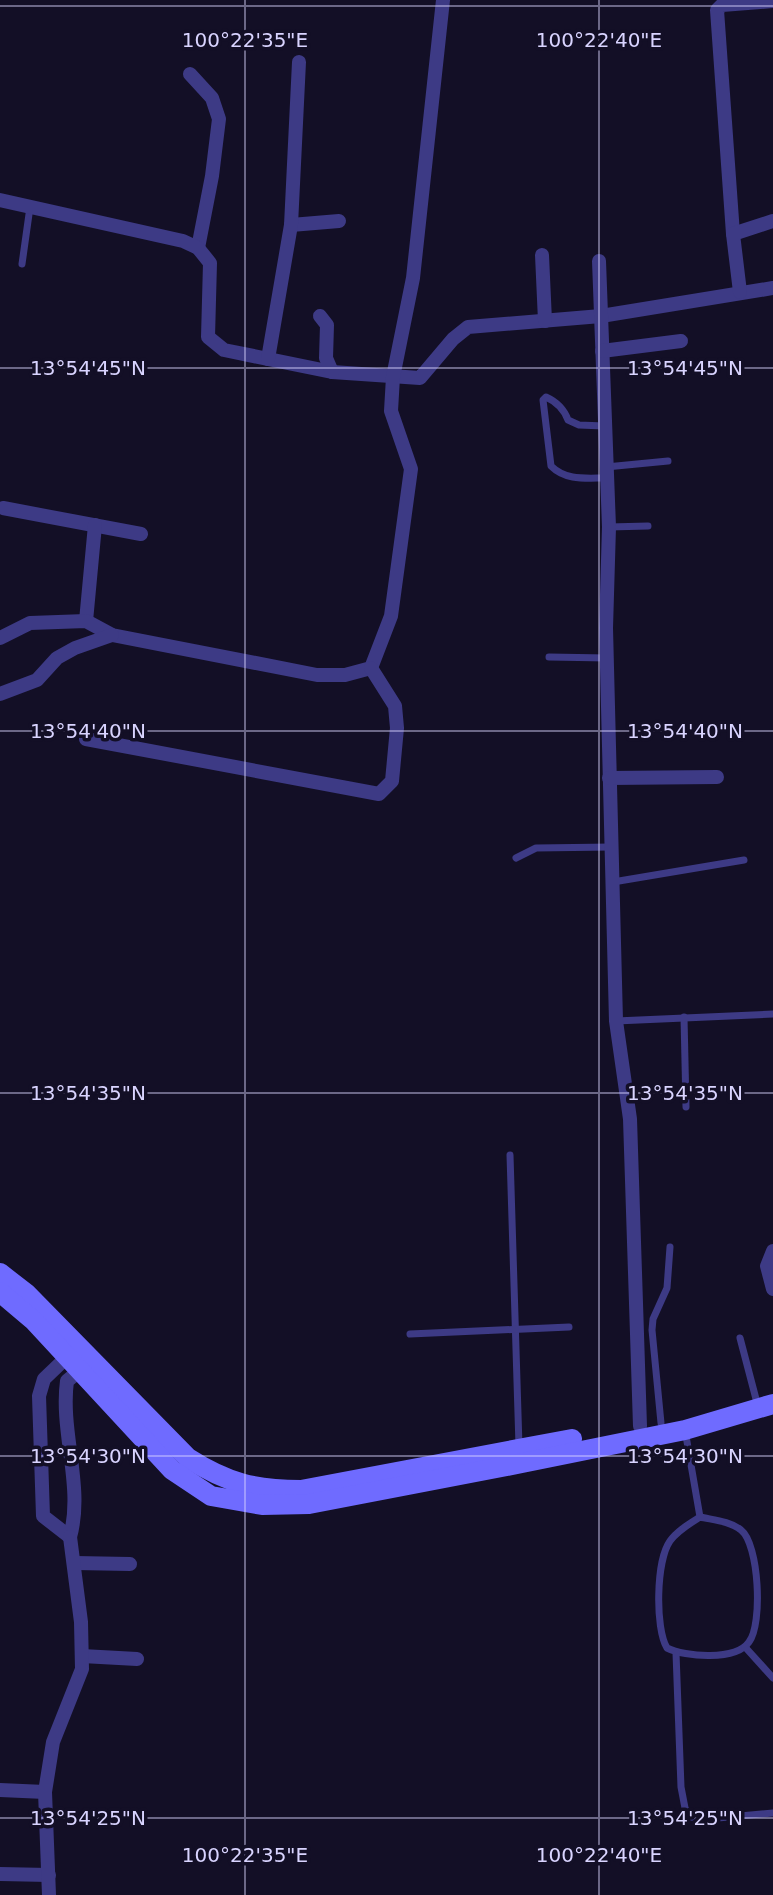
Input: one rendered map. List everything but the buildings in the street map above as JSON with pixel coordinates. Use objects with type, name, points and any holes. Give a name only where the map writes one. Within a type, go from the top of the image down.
[{"type":"street","points":[[371,668],[391,616],[411,469],[391,411],[393,377],[413,278],[443,0]]},
{"type":"street","points":[[740,292],[717,10],[730,3],[773,1]]},
{"type":"street","points":[[268,359],[291,225],[299,62]]},
{"type":"street","points":[[190,74],[212,98],[219,119],[198,248]]},
{"type":"street","points":[[0,200],[183,241],[198,248],[210,263],[208,337],[224,350],[332,372],[420,378],[453,339],[468,327],[601,316],[773,288]]},
{"type":"street","points":[[291,225],[339,221]]},
{"type":"street","points":[[733,234],[773,221]]},
{"type":"street","points":[[542,255],[545,321]]},
{"type":"street","points":[[599,261],[609,527],[607,658],[616,1021],[630,1119],[650,1425]]},
{"type":"street","points":[[320,316],[327,325],[326,358],[332,372]]},
{"type":"street","points":[[602,351],[681,341]]},
{"type":"street","points":[[3,508],[141,534]]},
{"type":"street","points":[[86,621],[95,525]]},
{"type":"street","points":[[0,638],[30,623],[86,621],[112,635],[317,675],[345,675],[371,668]]},
{"type":"street","points":[[0,694],[37,680],[57,658],[75,648],[112,635]]},
{"type":"street","points":[[86,739],[379,794],[392,781],[397,728],[395,706],[371,668]]},
{"type":"street","points":[[609,778],[717,777]]},
{"type":"street","points":[[773,1251],[767,1266],[773,1289]]},
{"type":"street","points":[[0,1273],[27,1294],[188,1458],[237,1484],[270,1490],[301,1490],[650,1425],[767,1399]]},
{"type":"street","points":[[4,1302],[73,1364],[172,1470],[211,1496],[262,1505],[309,1504],[685,1430],[767,1399]]},
{"type":"street","points":[[49,1895],[45,1792],[53,1742],[82,1669],[75,1563],[70,1537],[74,1521],[66,1410],[67,1381],[73,1364]]},
{"type":"street","points":[[70,1537],[43,1516],[39,1396],[44,1379],[73,1364]]},
{"type":"street","points":[[40,1410],[66,1410]]},
{"type":"street","points":[[75,1563],[130,1564]]},
{"type":"street","points":[[82,1656],[137,1659]]},
{"type":"street","points":[[0,1790],[45,1792]]},
{"type":"street","points":[[0,1874],[49,1875]]},
{"type":"lane","points":[[22,264],[30,207]]},
{"type":"lane","points":[[604,426],[579,425],[568,420],[564,409],[546,397],[543,400],[551,466],[571,478],[668,461]]},
{"type":"lane","points":[[609,527],[648,526]]},
{"type":"lane","points":[[549,657],[607,658]]},
{"type":"lane","points":[[516,858],[536,848],[611,847]]},
{"type":"lane","points":[[613,882],[744,860]]},
{"type":"lane","points":[[616,1021],[773,1014]]},
{"type":"lane","points":[[684,1017],[686,1107]]},
{"type":"lane","points":[[510,1155],[519,1448]]},
{"type":"lane","points":[[650,1425],[653,1319],[667,1288],[670,1247]]},
{"type":"lane","points":[[410,1334],[569,1327]]},
{"type":"lane","points":[[740,1338],[767,1399]]},
{"type":"lane","points":[[685,1430],[700,1517]]},
{"type":"lane","points":[[700,1517],[727,1523],[741,1530],[751,1542],[757,1612],[751,1640],[738,1651],[705,1656],[676,1653],[667,1648],[661,1633],[662,1556],[674,1535],[700,1517]]},
{"type":"lane","points":[[745,1647],[773,1678]]},
{"type":"lane","points":[[676,1653],[681,1787],[685,1808],[691,1817],[707,1819],[773,1813]]}]
